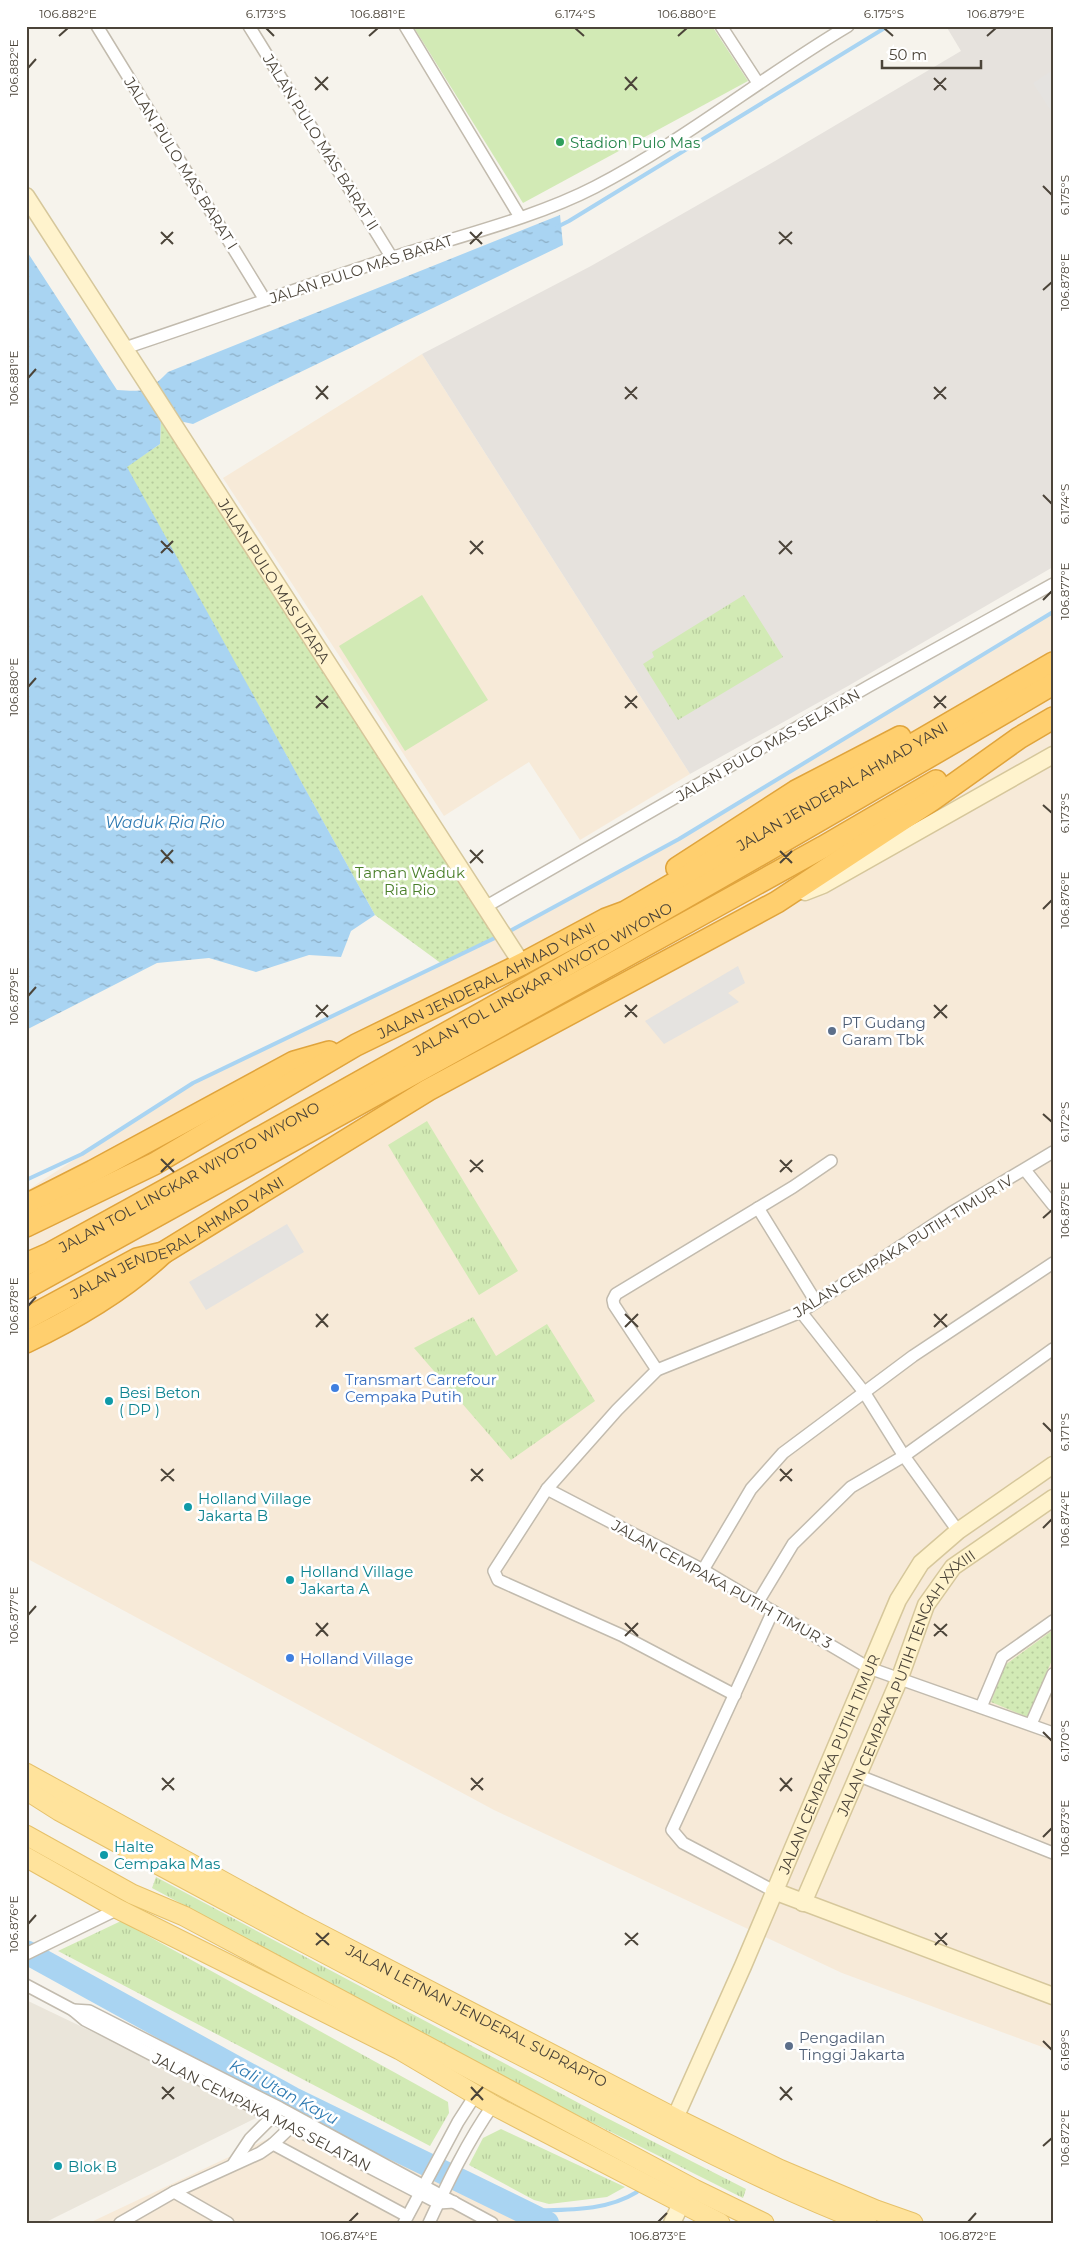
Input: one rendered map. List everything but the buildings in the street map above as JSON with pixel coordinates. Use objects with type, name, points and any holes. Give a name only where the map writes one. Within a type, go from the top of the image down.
[{"type":"highway","points":[[606,919],[620,905],[796,791],[956,709],[1053,654]]},
{"type":"highway","name":"JALAN JENDERAL AHMAD YANI","points":[[26,1241],[356,1045],[518,959],[625,912],[1053,663]]},
{"type":"highway","name":"JALAN TOL LINGKAR WIYOTO WIYONO","points":[[26,1264],[49,1254],[312,1110],[1053,684]]},
{"type":"highway","name":"JALAN TOL LINGKAR WIYOTO WIYONO","points":[[26,1288],[814,852],[1053,713]]},
{"type":"highway","name":"JALAN JENDERAL AHMAD YANI","points":[[26,1319],[137,1259],[163,1253],[325,1152],[454,1076],[786,899],[932,800],[1019,738],[1053,718]]},
{"type":"highway","points":[[786,899],[1004,758],[1053,729]]},
{"type":"highway","points":[[26,1205],[93,1172],[294,1062],[356,1045]]},
{"type":"highway","name":"JALAN JENDERAL AHMAD YANI","points":[[26,1298],[306,1149],[325,1152]]},
{"type":"highway","name":"JALAN JENDERAL AHMAD YANI","points":[[26,1226],[154,1164]]},
{"type":"highway","points":[[26,1342],[50,1331],[142,1273],[163,1253]]},
{"type":"main road","name":"JALAN LETNAN JENDERAL SUPRAPTO","points":[[26,1773],[299,1923],[474,2012],[675,2118],[778,2169],[876,2210],[913,2223]]},
{"type":"main road","name":"JALAN LETNAN JENDERAL SUPRAPTO","points":[[26,1790],[59,1811],[345,1966],[830,2216],[867,2223]]},
{"type":"main road","points":[[26,1834],[132,1894],[184,1916],[234,1942],[646,2163],[735,2210],[764,2223]]},
{"type":"main road","points":[[26,1857],[118,1909],[400,2050],[492,2104],[626,2172],[681,2204],[720,2223]]},
{"type":"main road","points":[[474,2012],[489,2040]]},
{"type":"main road","points":[[626,2172],[646,2163]]},
{"type":"street","name":"JALAN PULO MAS BARAT I","points":[[97,26],[265,300]]},
{"type":"street","name":"JALAN PULO MAS BARAT II","points":[[249,26],[392,258]]},
{"type":"street","points":[[404,26],[520,216]]},
{"type":"street","points":[[721,26],[758,83]]},
{"type":"street","name":"JALAN PULO MAS BARAT","points":[[130,355],[265,300],[520,216],[594,188],[648,156],[758,83],[833,30],[848,26]]},
{"type":"street","name":"JALAN PULO MAS UTARA","points":[[26,196],[518,959]]},
{"type":"street","name":"JALAN PULO MAS SELATAN","points":[[486,909],[869,686],[1053,584]]},
{"type":"street","name":"JALAN JENDERAL AHMAD YANI","points":[[786,899],[822,884],[1053,755]]},
{"type":"street","name":"JALAN CEMPAKA PUTIH TIMUR IV","points":[[735,1695],[621,1635],[498,1580],[494,1571],[547,1489],[617,1410],[657,1370],[801,1312],[952,1212],[1053,1152]]},
{"type":"street","points":[[657,1370],[614,1305],[613,1300],[616,1294],[758,1208],[830,1161]]},
{"type":"street","points":[[1025,1170],[1053,1205]]},
{"type":"street","points":[[758,1208],[816,1302]]},
{"type":"street","points":[[703,1570],[740,1505],[769,1467],[783,1453],[864,1392],[1053,1262]]},
{"type":"street","points":[[801,1312],[864,1392],[904,1456],[958,1532]]},
{"type":"street","points":[[758,1602],[793,1544],[825,1510],[851,1487],[904,1456],[1053,1349]]},
{"type":"street","name":"JALAN CEMPAKA PUTIH TIMUR","points":[[675,2118],[788,1897],[898,1600],[921,1563],[958,1532],[1053,1465]]},
{"type":"street","name":"JALAN CEMPAKA PUTIH TIMUR 3","points":[[547,1489],[703,1570],[872,1669],[895,1679],[1053,1733]]},
{"type":"street","name":"JALAN CEMPAKA PUTIH TENGAH XXXIII","points":[[788,1897],[857,1775],[926,1605],[953,1567],[1053,1498]]},
{"type":"street","points":[[773,1611],[672,1830],[683,1843],[788,1897],[1053,1996]]},
{"type":"street","points":[[981,1707],[1002,1657],[1053,1621]]},
{"type":"street","points":[[1031,1724],[1053,1674]]},
{"type":"street","points":[[857,1775],[1053,1853]]},
{"type":"street","points":[[26,1954],[118,1909]]},
{"type":"street","name":"JALAN CEMPAKA MAS SELATAN","points":[[26,1985],[74,2010],[85,2020],[272,2118],[440,2198],[454,2202],[492,2223]]},
{"type":"street","name":"JALAN CEMPAKA MAS SELATAN","points":[[74,2010],[89,2012],[280,2108],[421,2189]]},
{"type":"street","points":[[273,2144],[405,2219],[476,2094]]},
{"type":"street","points":[[429,2223],[463,2153],[492,2104]]},
{"type":"street","points":[[234,2163],[250,2139],[280,2108]]},
{"type":"street","points":[[120,2223],[174,2192],[260,2152],[273,2144],[299,2118]]},
{"type":"street","points":[[174,2192],[228,2223]]},
{"type":"street","points":[[672,2223],[681,2204]]},
{"type":"shaded area","points":[[946,26],[1053,26],[1053,567],[848,686],[690,774],[422,354],[591,266],[775,161],[961,51]]},
{"type":"shaded area","points":[[1053,70],[1053,114],[1033,83]]},
{"type":"shaded area","points":[[422,354],[690,774],[580,840],[529,762],[444,816],[223,478]]},
{"type":"shaded area","points":[[1053,612],[1053,2051],[842,1973],[494,1810],[26,1558],[26,1191],[193,1083],[524,924],[684,836]]},
{"type":"shaded area","points":[[738,966],[745,983],[728,993],[739,1002],[664,1044],[645,1021]]},
{"type":"shaded area","points":[[287,1224],[304,1252],[206,1310],[189,1282]]},
{"type":"shaded area","points":[[26,2000],[264,2114],[44,2223],[26,2223]]},
{"type":"shaded area","points":[[312,2118],[533,2223],[89,2223]]},
{"type":"green space","name":"Stadion Pulo Mas","points":[[413,26],[712,26],[748,81],[523,203]]},
{"type":"green space","name":"Taman Waduk Ria Rio","points":[[161,417],[502,934],[442,964],[375,915],[126,467],[160,444]]},
{"type":"green space","points":[[422,595],[488,700],[405,751],[339,646]]},
{"type":"green space","points":[[744,595],[783,657],[678,720],[643,664],[654,657],[652,652]]},
{"type":"green space","points":[[427,1121],[518,1271],[479,1295],[388,1145]]},
{"type":"green space","points":[[473,1317],[496,1356],[547,1324],[595,1401],[511,1460],[414,1348]]},
{"type":"green space","points":[[1053,1630],[1053,1658],[1027,1717],[991,1702],[1005,1665]]},
{"type":"green space","points":[[156,1877],[603,2116],[746,2189],[743,2198],[563,2108],[152,1888]]},
{"type":"green space","points":[[121,1921],[448,2102],[449,2113],[430,2146],[58,1951]]},
{"type":"green space","points":[[501,2129],[625,2187],[607,2197],[549,2204],[534,2200],[469,2165],[483,2138]]},
{"type":"water","name":"Waduk Ria Rio","points":[[560,215],[563,245],[193,424],[161,417],[160,444],[127,467],[375,915],[351,931],[341,957],[309,955],[256,972],[209,958],[157,963],[26,1030],[26,250],[117,390],[134,391],[150,387],[168,372]]},
{"type":"waterway","points":[[557,227],[888,26]]},
{"type":"waterway","points":[[508,932],[679,839],[1053,612]]},
{"type":"waterway","points":[[26,1180],[82,1154],[193,1083],[499,936]]},
{"type":"waterway","name":"Kali Utan Kayu","points":[[26,1952],[293,2099],[547,2223]]},
{"type":"waterway","points":[[524,2211],[596,2207],[624,2199],[637,2192]]},
{"type":"place","name":"Stadion Pulo Mas","points":[[560,142]]},
{"type":"place","name":"PT Gudang Garam Tbk","points":[[832,1031]]},
{"type":"place","name":"Transmart Carrefour Cempaka Putih","points":[[335,1388]]},
{"type":"place","name":"Besi Beton ( DP )","points":[[109,1401]]},
{"type":"place","name":"Holland Village Jakarta B","points":[[188,1507]]},
{"type":"place","name":"Holland Village Jakarta A","points":[[290,1580]]},
{"type":"place","name":"Holland Village","points":[[290,1658]]},
{"type":"place","name":"Halte Cempaka Mas","points":[[104,1855]]},
{"type":"place","name":"Pengadilan Tinggi Jakarta","points":[[789,2046]]},
{"type":"place","name":"Blok B","points":[[58,2166]]}]
